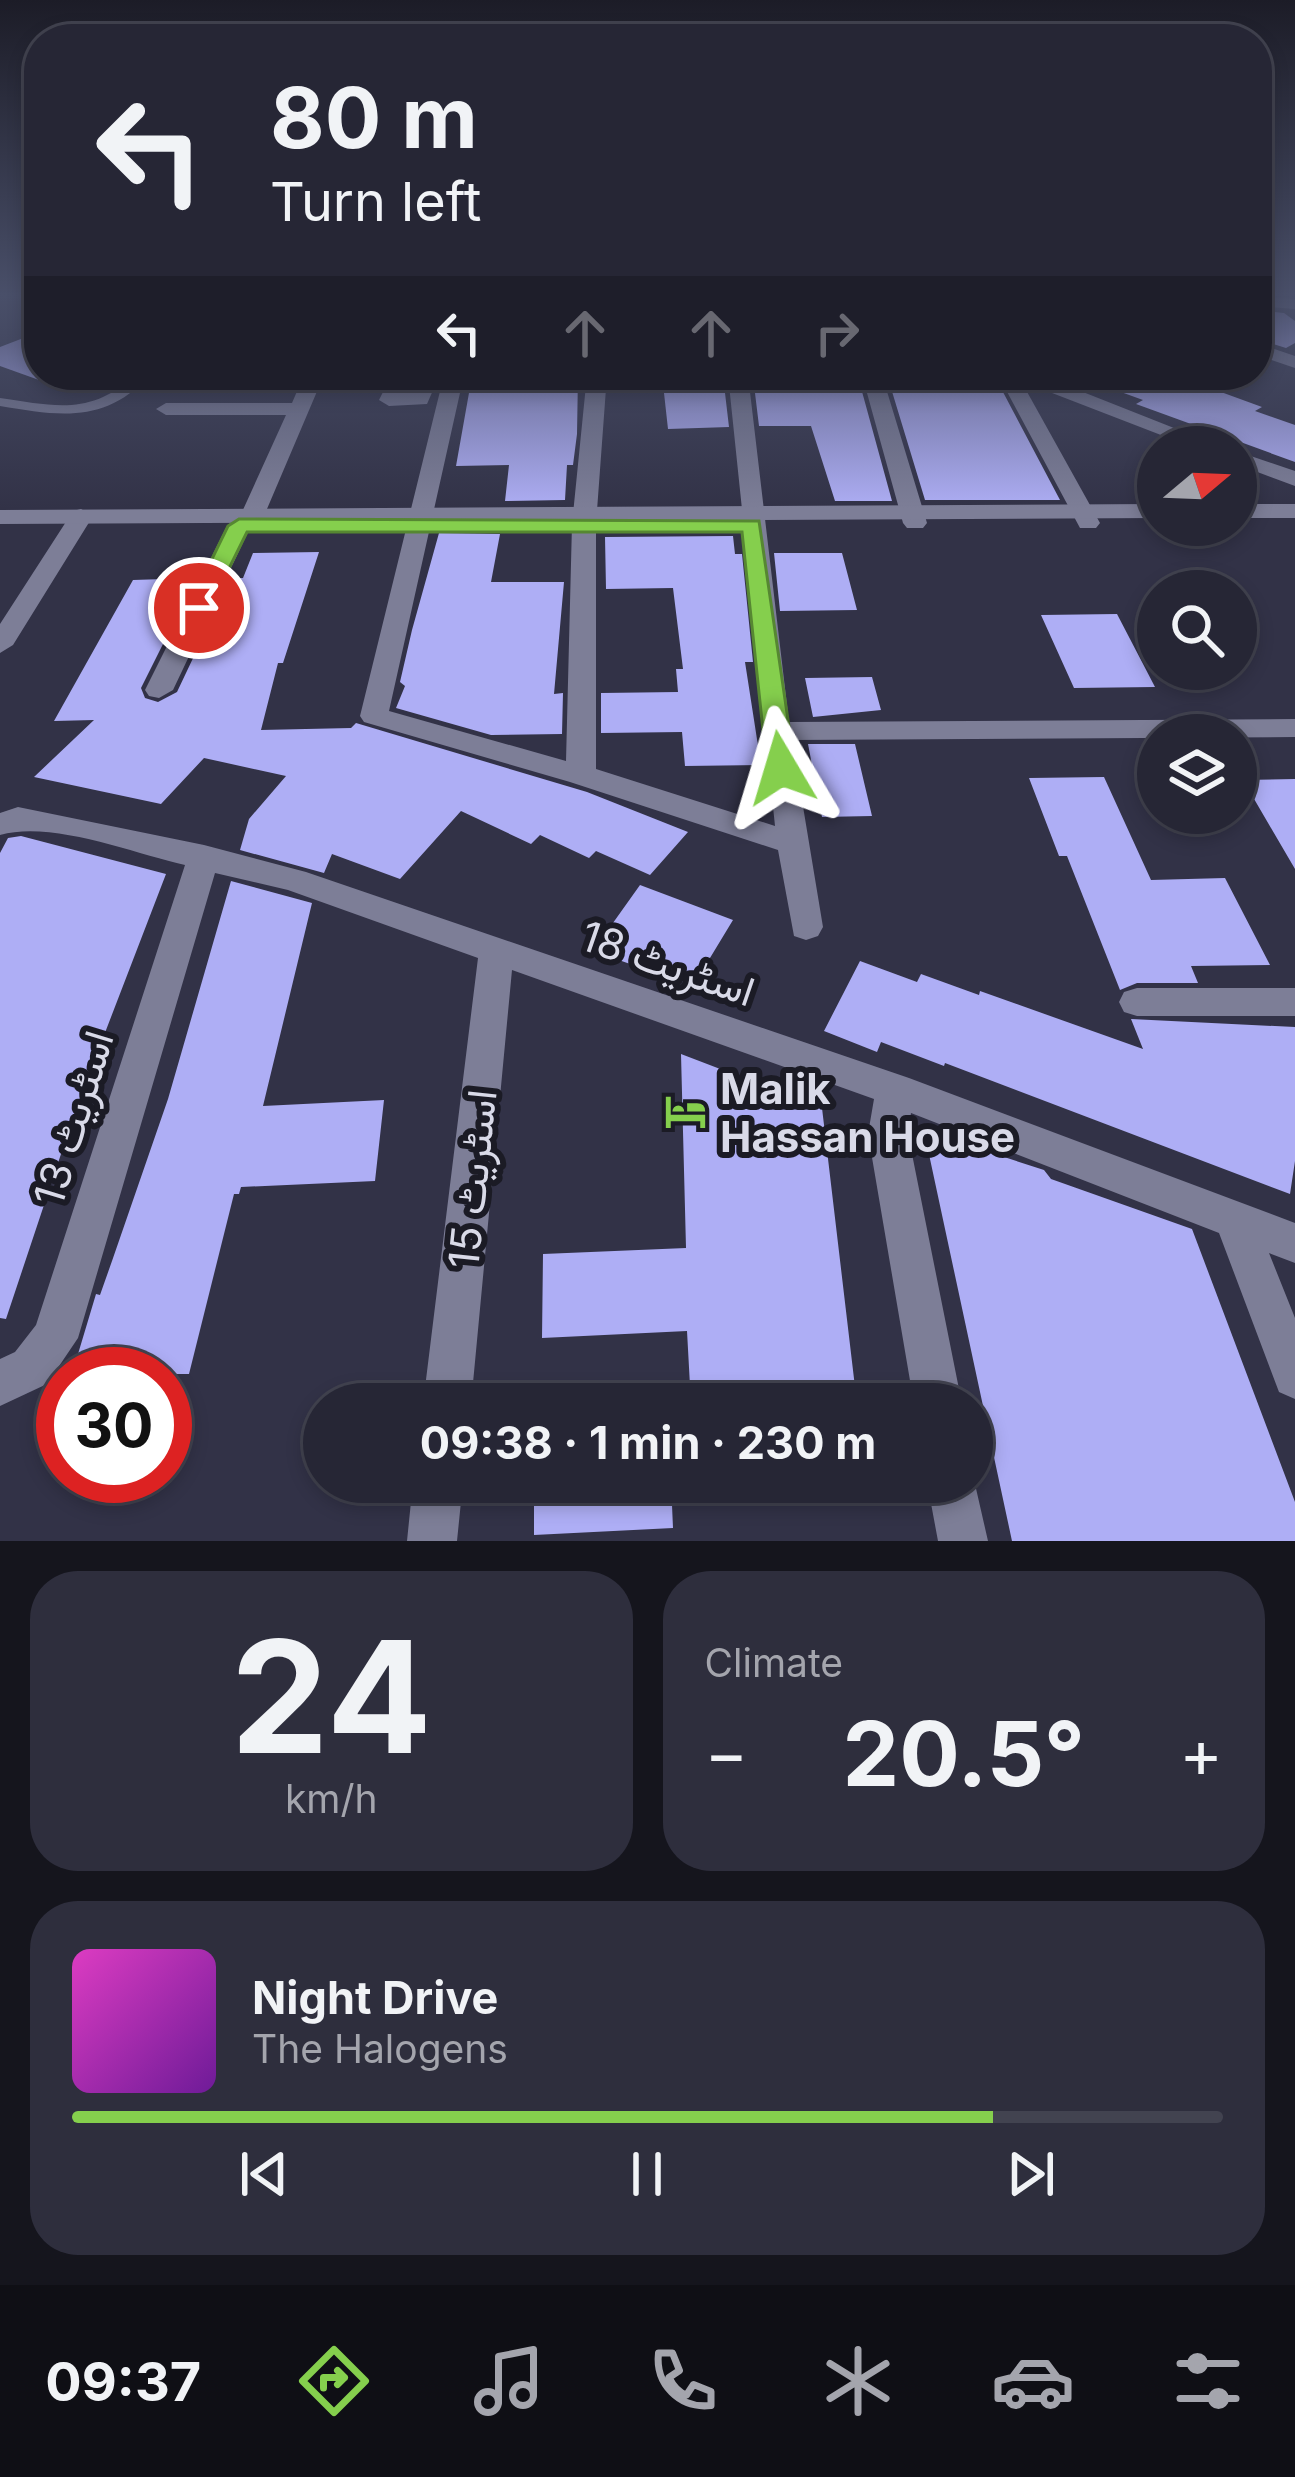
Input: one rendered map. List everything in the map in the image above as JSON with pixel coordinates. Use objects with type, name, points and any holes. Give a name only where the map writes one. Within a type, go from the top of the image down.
[{"type":"street","points":[[159,690],[307,390]]},
{"type":"street","points":[[450,390],[374,716],[581,775],[791,843]]},
{"type":"street","points":[[581,775],[584,519],[596,390]]},
{"type":"street","points":[[739,390],[776,731],[806,927]]},
{"type":"street","points":[[876,390],[914,518]]},
{"type":"street","points":[[1016,390],[1086,517]]},
{"type":"street","points":[[1061,390],[1156,426]]},
{"type":"street","points":[[166,409],[298,409]]},
{"type":"street","points":[[1257,465],[1295,479]]},
{"type":"street","points":[[1257,511],[1295,511]]},
{"type":"street","points":[[0,517],[417,521],[1086,517],[1137,513]]},
{"type":"street","points":[[1086,517],[1137,521]]},
{"type":"street","points":[[0,526],[78,521]]},
{"type":"street","points":[[0,645],[78,521]]},
{"type":"street","points":[[1257,523],[1295,524]]},
{"type":"street","points":[[776,731],[1295,728]]},
{"type":"street","name":"اسٹریٹ 18","points":[[0,824],[29,818],[294,880],[895,1090],[1295,1243]]},
{"type":"street","name":"اسٹریٹ 13","points":[[0,1383],[31,1368],[56,1338],[204,856]]},
{"type":"street","name":"اسٹریٹ 15","points":[[449,1383],[496,953]]},
{"type":"street","points":[[1137,1002],[1295,1002]]},
{"type":"street","points":[[895,1090],[888,1134],[934,1383]]},
{"type":"street","points":[[1236,1222],[1295,1376]]},
{"type":"street","points":[[432,1541],[436,1503]]},
{"type":"street","points":[[956,1503],[963,1541]]},
{"type":"lane","points":[[0,402],[57,411],[99,407],[129,390]]},
{"type":"building","points":[[24,365],[24,375],[0,366]]},
{"type":"building","points":[[470,390],[578,390],[577,434],[573,465],[567,465],[565,500],[505,501],[509,465],[456,466]]},
{"type":"building","points":[[664,390],[725,393],[729,427],[668,429]]},
{"type":"building","points":[[862,390],[892,501],[835,501],[811,426],[759,426],[755,393]]},
{"type":"building","points":[[892,390],[1002,390],[1060,500],[925,500]]},
{"type":"building","points":[[1115,390],[1215,390],[1295,425],[1295,462],[1257,448],[1257,426],[1196,426],[1136,404],[1143,400]]},
{"type":"building","points":[[439,533],[500,534],[491,582],[564,582],[554,694],[563,693],[562,734],[491,735],[396,708]]},
{"type":"building","points":[[733,536],[735,554],[742,554],[753,662],[745,662],[761,765],[685,766],[682,732],[601,733],[601,693],[678,692],[676,669],[683,669],[673,588],[606,589],[605,537]]},
{"type":"building","points":[[319,552],[283,663],[278,663],[261,730],[351,728],[356,723],[587,792],[688,832],[650,875],[596,851],[589,858],[540,835],[531,844],[461,811],[400,879],[332,854],[324,873],[240,850],[249,819],[286,776],[204,758],[161,804],[34,777],[94,720],[54,721],[133,580],[196,578],[141,688],[145,698],[158,702],[177,692],[231,578],[243,578],[253,553]]},
{"type":"building","points":[[774,553],[842,553],[857,610],[780,611]]},
{"type":"building","points":[[1117,614],[1137,652],[1137,687],[1074,688],[1041,615]]},
{"type":"building","points":[[872,677],[881,710],[813,717],[805,678]]},
{"type":"building","points":[[808,744],[855,744],[872,816],[822,817]]},
{"type":"building","points":[[1104,777],[1151,880],[1225,878],[1270,965],[1191,966],[1198,983],[1137,983],[1120,990],[1067,856],[1059,856],[1029,778]]},
{"type":"building","points":[[1295,779],[1295,869],[1257,804],[1257,780]]},
{"type":"building","points":[[21,836],[166,874],[78,1103],[6,1319],[0,1318],[0,853],[8,838]]},
{"type":"building","points":[[231,881],[312,903],[263,1106],[384,1100],[375,1181],[241,1187],[234,1194],[192,1362],[192,1347],[80,1347],[168,1099]]},
{"type":"building","points":[[640,885],[733,920],[693,986],[593,951]]},
{"type":"building","points":[[860,961],[917,982],[921,974],[979,995],[980,991],[1143,1049],[1131,1019],[1295,1027],[1295,1161],[1290,1194],[945,1063],[881,1042],[877,1052],[824,1031]]},
{"type":"building","points":[[681,1054],[822,1108],[855,1383],[690,1383],[687,1331],[542,1338],[543,1254],[686,1248]]},
{"type":"building","points":[[924,1131],[1044,1170],[1051,1179],[1192,1229],[1295,1502],[1295,1541],[1012,1541],[993,1452],[993,1383],[978,1383]]},
{"type":"building","points":[[534,1503],[672,1503],[673,1528],[534,1535]]},
{"type":"place","name":"Malik Hassan House","points":[[686,1112]]},
{"type":"route","points":[[199,608],[239,526],[752,525],[781,768]]}]
